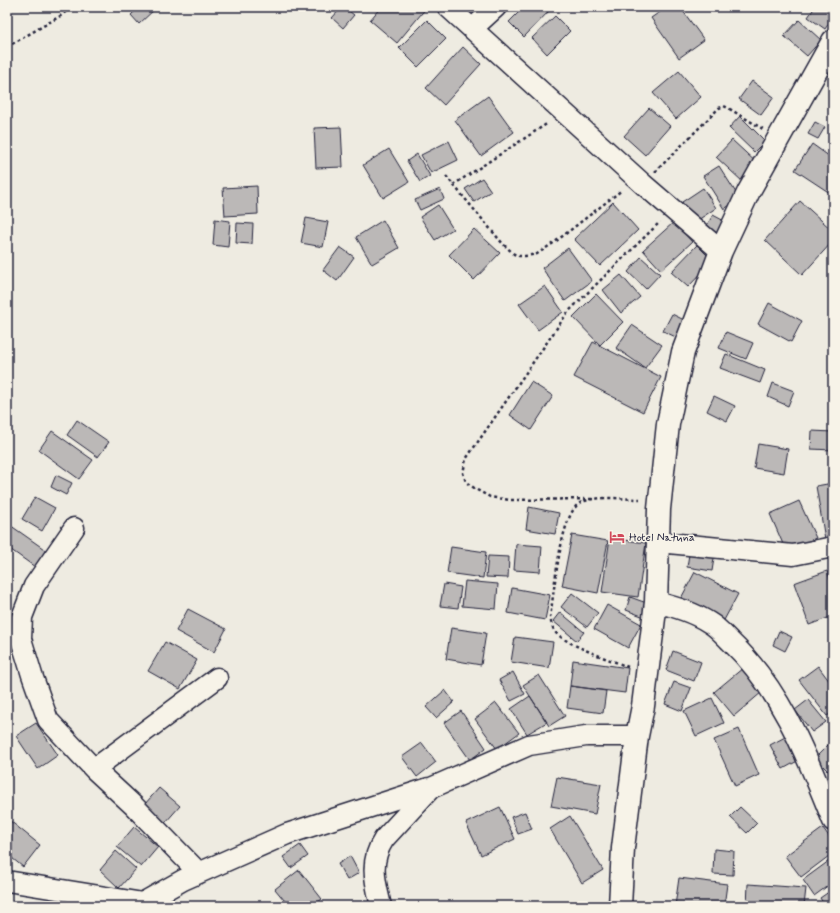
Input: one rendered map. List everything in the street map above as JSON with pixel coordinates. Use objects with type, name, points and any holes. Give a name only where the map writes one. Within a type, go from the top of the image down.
[{"type":"street","points":[[448,7],[640,181],[721,251]]},
{"type":"street","points":[[472,29],[496,7]]},
{"type":"street","points":[[620,906],[623,848],[656,602],[660,499],[668,424],[683,352],[721,251],[749,191],[833,41]]},
{"type":"street","points":[[74,528],[34,586],[22,617],[21,639],[48,720],[94,769],[134,806],[199,873]]},
{"type":"street","points":[[658,542],[792,555],[833,547]]},
{"type":"street","points":[[656,602],[683,609],[711,623],[737,648],[760,674],[774,693],[800,741],[833,821]]},
{"type":"street","points":[[94,769],[217,678]]},
{"type":"street","points":[[7,881],[140,904],[183,880],[287,834],[431,788],[529,745],[586,736],[637,736]]},
{"type":"street","points":[[381,906],[375,878],[374,862],[378,848],[384,839],[431,788]]},
{"type":"path","points":[[7,47],[62,15],[71,7]]},
{"type":"path","points":[[446,176],[503,244],[514,254],[525,256],[537,254],[556,242],[640,181],[719,108],[724,106],[728,108],[778,138]]},
{"type":"path","points":[[453,185],[564,112]]},
{"type":"path","points":[[660,499],[510,500],[490,497],[477,490],[466,482],[462,474],[466,459],[568,312],[673,210]]},
{"type":"path","points":[[592,499],[578,504],[570,514],[566,526],[550,617],[551,624],[556,633],[568,642],[647,675]]},
{"type":"building","points":[[139,7],[156,8],[139,24],[131,15]]},
{"type":"building","points":[[342,7],[354,15],[343,28],[332,18]]},
{"type":"building","points":[[381,7],[427,7],[397,43],[370,20]]},
{"type":"building","points":[[524,7],[550,7],[551,9],[524,37],[509,22]]},
{"type":"building","points":[[667,7],[680,7],[704,40],[679,58],[651,18]]},
{"type":"building","points":[[815,7],[825,7],[833,12],[833,17],[825,29],[808,17]]},
{"type":"building","points":[[555,16],[570,31],[547,54],[532,38]]},
{"type":"building","points":[[427,20],[446,39],[418,67],[399,48]]},
{"type":"building","points":[[799,20],[821,40],[807,56],[784,36]]},
{"type":"building","points":[[463,47],[481,64],[444,105],[426,88]]},
{"type":"building","points":[[679,71],[701,97],[676,119],[653,93]]},
{"type":"building","points":[[752,81],[774,97],[761,115],[739,99]]},
{"type":"building","points":[[488,96],[514,132],[481,156],[455,120]]},
{"type":"building","points":[[649,108],[670,126],[645,155],[624,136]]},
{"type":"building","points":[[740,116],[765,141],[754,152],[729,128]]},
{"type":"building","points":[[815,122],[825,127],[818,139],[808,134]]},
{"type":"building","points":[[341,127],[343,167],[316,168],[314,128]]},
{"type":"building","points":[[732,140],[759,165],[743,182],[716,157]]},
{"type":"building","points":[[449,141],[458,160],[431,173],[421,155]]},
{"type":"building","points":[[812,144],[833,159],[833,195],[795,170]]},
{"type":"building","points":[[389,149],[409,182],[383,198],[363,165]]},
{"type":"building","points":[[417,154],[430,176],[420,182],[407,161]]},
{"type":"building","points":[[719,166],[740,199],[724,209],[703,176]]},
{"type":"building","points":[[482,178],[491,191],[474,202],[465,189]]},
{"type":"building","points":[[257,186],[258,214],[225,216],[223,188]]},
{"type":"building","points":[[703,188],[716,208],[695,222],[682,202]]},
{"type":"building","points":[[440,189],[444,199],[420,210],[415,200]]},
{"type":"building","points":[[800,201],[833,231],[833,241],[802,275],[765,240]]},
{"type":"building","points":[[613,202],[638,230],[600,266],[574,239]]},
{"type":"building","points":[[438,205],[453,229],[435,240],[420,217]]},
{"type":"building","points":[[713,215],[728,223],[719,237],[705,228]]},
{"type":"building","points":[[306,218],[328,222],[323,247],[301,243]]},
{"type":"building","points":[[215,219],[230,221],[228,247],[213,245]]},
{"type":"building","points":[[383,220],[399,248],[372,264],[356,237]]},
{"type":"building","points":[[674,222],[692,242],[661,270],[643,250]]},
{"type":"building","points":[[237,223],[253,224],[252,244],[236,243]]},
{"type":"building","points":[[474,229],[500,253],[474,280],[449,255]]},
{"type":"building","points":[[697,245],[713,261],[688,287],[671,272]]},
{"type":"building","points":[[340,247],[354,257],[337,281],[323,270]]},
{"type":"building","points":[[568,248],[592,281],[565,301],[542,268]]},
{"type":"building","points":[[641,257],[660,274],[646,289],[628,272]]},
{"type":"building","points":[[621,275],[640,297],[621,313],[603,290]]},
{"type":"building","points":[[545,286],[563,312],[538,330],[519,304]]},
{"type":"building","points":[[596,294],[623,322],[600,345],[573,317]]},
{"type":"building","points":[[769,303],[802,321],[791,342],[758,324]]},
{"type":"building","points":[[672,314],[688,322],[680,339],[663,331]]},
{"type":"building","points":[[632,325],[662,345],[645,368],[616,348]]},
{"type":"building","points":[[726,332],[753,343],[746,359],[719,348]]},
{"type":"building","points":[[593,342],[661,377],[643,412],[574,377]]},
{"type":"building","points":[[726,354],[765,370],[760,383],[720,368]]},
{"type":"building","points":[[531,382],[553,396],[531,430],[510,415]]},
{"type":"building","points":[[773,383],[794,391],[788,406],[768,397]]},
{"type":"building","points":[[714,396],[735,406],[727,421],[707,411]]},
{"type":"building","points":[[77,420],[109,442],[98,457],[67,435]]},
{"type":"building","points":[[52,431],[93,460],[79,479],[39,450]]},
{"type":"building","points":[[812,431],[833,432],[833,450],[811,449]]},
{"type":"building","points":[[758,444],[788,449],[784,473],[754,468]]},
{"type":"building","points":[[56,475],[72,483],[66,495],[51,487]]},
{"type":"building","points":[[833,483],[833,544],[826,545],[816,486]]},
{"type":"building","points":[[35,497],[55,508],[42,531],[22,519]]},
{"type":"building","points":[[799,501],[816,538],[786,551],[770,514]]},
{"type":"building","points":[[529,507],[559,513],[555,534],[526,529]]},
{"type":"building","points":[[7,523],[47,551],[35,567],[7,547]]},
{"type":"building","points":[[572,535],[608,541],[598,593],[562,586]]},
{"type":"building","points":[[610,538],[646,543],[638,597],[602,592]]},
{"type":"building","points":[[516,544],[542,546],[540,572],[514,570]]},
{"type":"building","points":[[451,547],[486,552],[483,578],[447,573]]},
{"type":"building","points":[[690,548],[715,552],[712,571],[687,567]]},
{"type":"building","points":[[488,556],[509,557],[508,578],[486,577]]},
{"type":"building","points":[[827,571],[833,587],[833,616],[809,625],[794,583]]},
{"type":"building","points":[[695,572],[738,594],[722,624],[679,602]]},
{"type":"building","points":[[465,581],[498,584],[496,609],[462,606]]},
{"type":"building","points":[[444,584],[461,587],[458,608],[440,606]]},
{"type":"building","points":[[512,588],[550,595],[545,620],[508,613]]},
{"type":"building","points":[[572,593],[598,613],[587,627],[561,607]]},
{"type":"building","points":[[630,597],[652,605],[647,618],[626,610]]},
{"type":"building","points":[[607,605],[641,624],[628,648],[594,629]]},
{"type":"building","points":[[188,609],[226,629],[214,652],[176,631]]},
{"type":"building","points":[[560,612],[584,632],[577,641],[553,621]]},
{"type":"building","points":[[451,628],[486,633],[481,665],[446,659]]},
{"type":"building","points":[[779,631],[792,637],[785,651],[773,645]]},
{"type":"building","points":[[515,637],[553,642],[549,668],[511,662]]},
{"type":"building","points":[[165,642],[197,660],[180,689],[148,671]]},
{"type":"building","points":[[673,651],[701,662],[694,681],[666,670]]},
{"type":"building","points":[[573,660],[628,668],[625,693],[570,686]]},
{"type":"building","points":[[818,666],[833,686],[833,712],[827,716],[799,680]]},
{"type":"building","points":[[743,668],[762,692],[734,716],[714,692]]},
{"type":"building","points":[[513,672],[525,694],[511,701],[499,680]]},
{"type":"building","points":[[539,675],[565,716],[549,726],[523,685]]},
{"type":"building","points":[[674,682],[691,688],[682,711],[665,704]]},
{"type":"building","points":[[570,686],[606,691],[603,713],[567,708]]},
{"type":"building","points":[[445,690],[454,702],[436,718],[426,707]]},
{"type":"building","points":[[530,696],[547,722],[527,734],[511,709]]},
{"type":"building","points":[[712,698],[724,723],[696,736],[684,711]]},
{"type":"building","points":[[808,700],[826,722],[812,732],[795,710]]},
{"type":"building","points":[[496,703],[519,733],[497,749],[475,719]]},
{"type":"building","points":[[461,711],[486,748],[470,760],[444,723]]},
{"type":"building","points":[[36,723],[58,755],[38,769],[16,736]]},
{"type":"building","points":[[739,729],[759,775],[735,786],[714,740]]},
{"type":"building","points":[[789,735],[801,759],[783,769],[770,745]]},
{"type":"building","points":[[422,743],[436,762],[417,777],[402,757]]},
{"type":"building","points":[[828,745],[833,749],[833,770],[830,773],[815,758]]},
{"type":"building","points":[[557,777],[601,784],[595,814],[551,806]]},
{"type":"building","points":[[159,788],[180,806],[165,823],[144,805]]},
{"type":"building","points":[[500,807],[515,839],[481,855],[466,823]]},
{"type":"building","points":[[740,807],[757,823],[747,833],[730,817]]},
{"type":"building","points":[[525,812],[532,829],[518,834],[511,817]]},
{"type":"building","points":[[570,816],[603,870],[582,883],[550,829]]},
{"type":"building","points":[[9,820],[40,845],[23,867],[7,854],[7,823]]},
{"type":"building","points":[[134,827],[158,847],[141,867],[117,847]]},
{"type":"building","points":[[823,828],[833,842],[833,853],[801,877],[785,856]]},
{"type":"building","points":[[300,845],[308,856],[291,868],[283,857]]},
{"type":"building","points":[[714,849],[734,851],[733,875],[713,874]]},
{"type":"building","points":[[116,851],[136,869],[119,888],[100,870]]},
{"type":"building","points":[[350,856],[359,873],[347,880],[338,864]]},
{"type":"building","points":[[833,858],[833,882],[814,896],[803,880]]},
{"type":"building","points":[[299,870],[322,899],[313,906],[289,906],[275,889]]},
{"type":"building","points":[[679,878],[727,884],[724,906],[675,906]]},
{"type":"building","points":[[748,884],[806,888],[804,906],[747,906]]},
{"type":"building","points":[[833,889],[833,906],[825,906],[820,898]]},
{"type":"place","name":"Hotel Natuna","points":[[617,537]]}]
